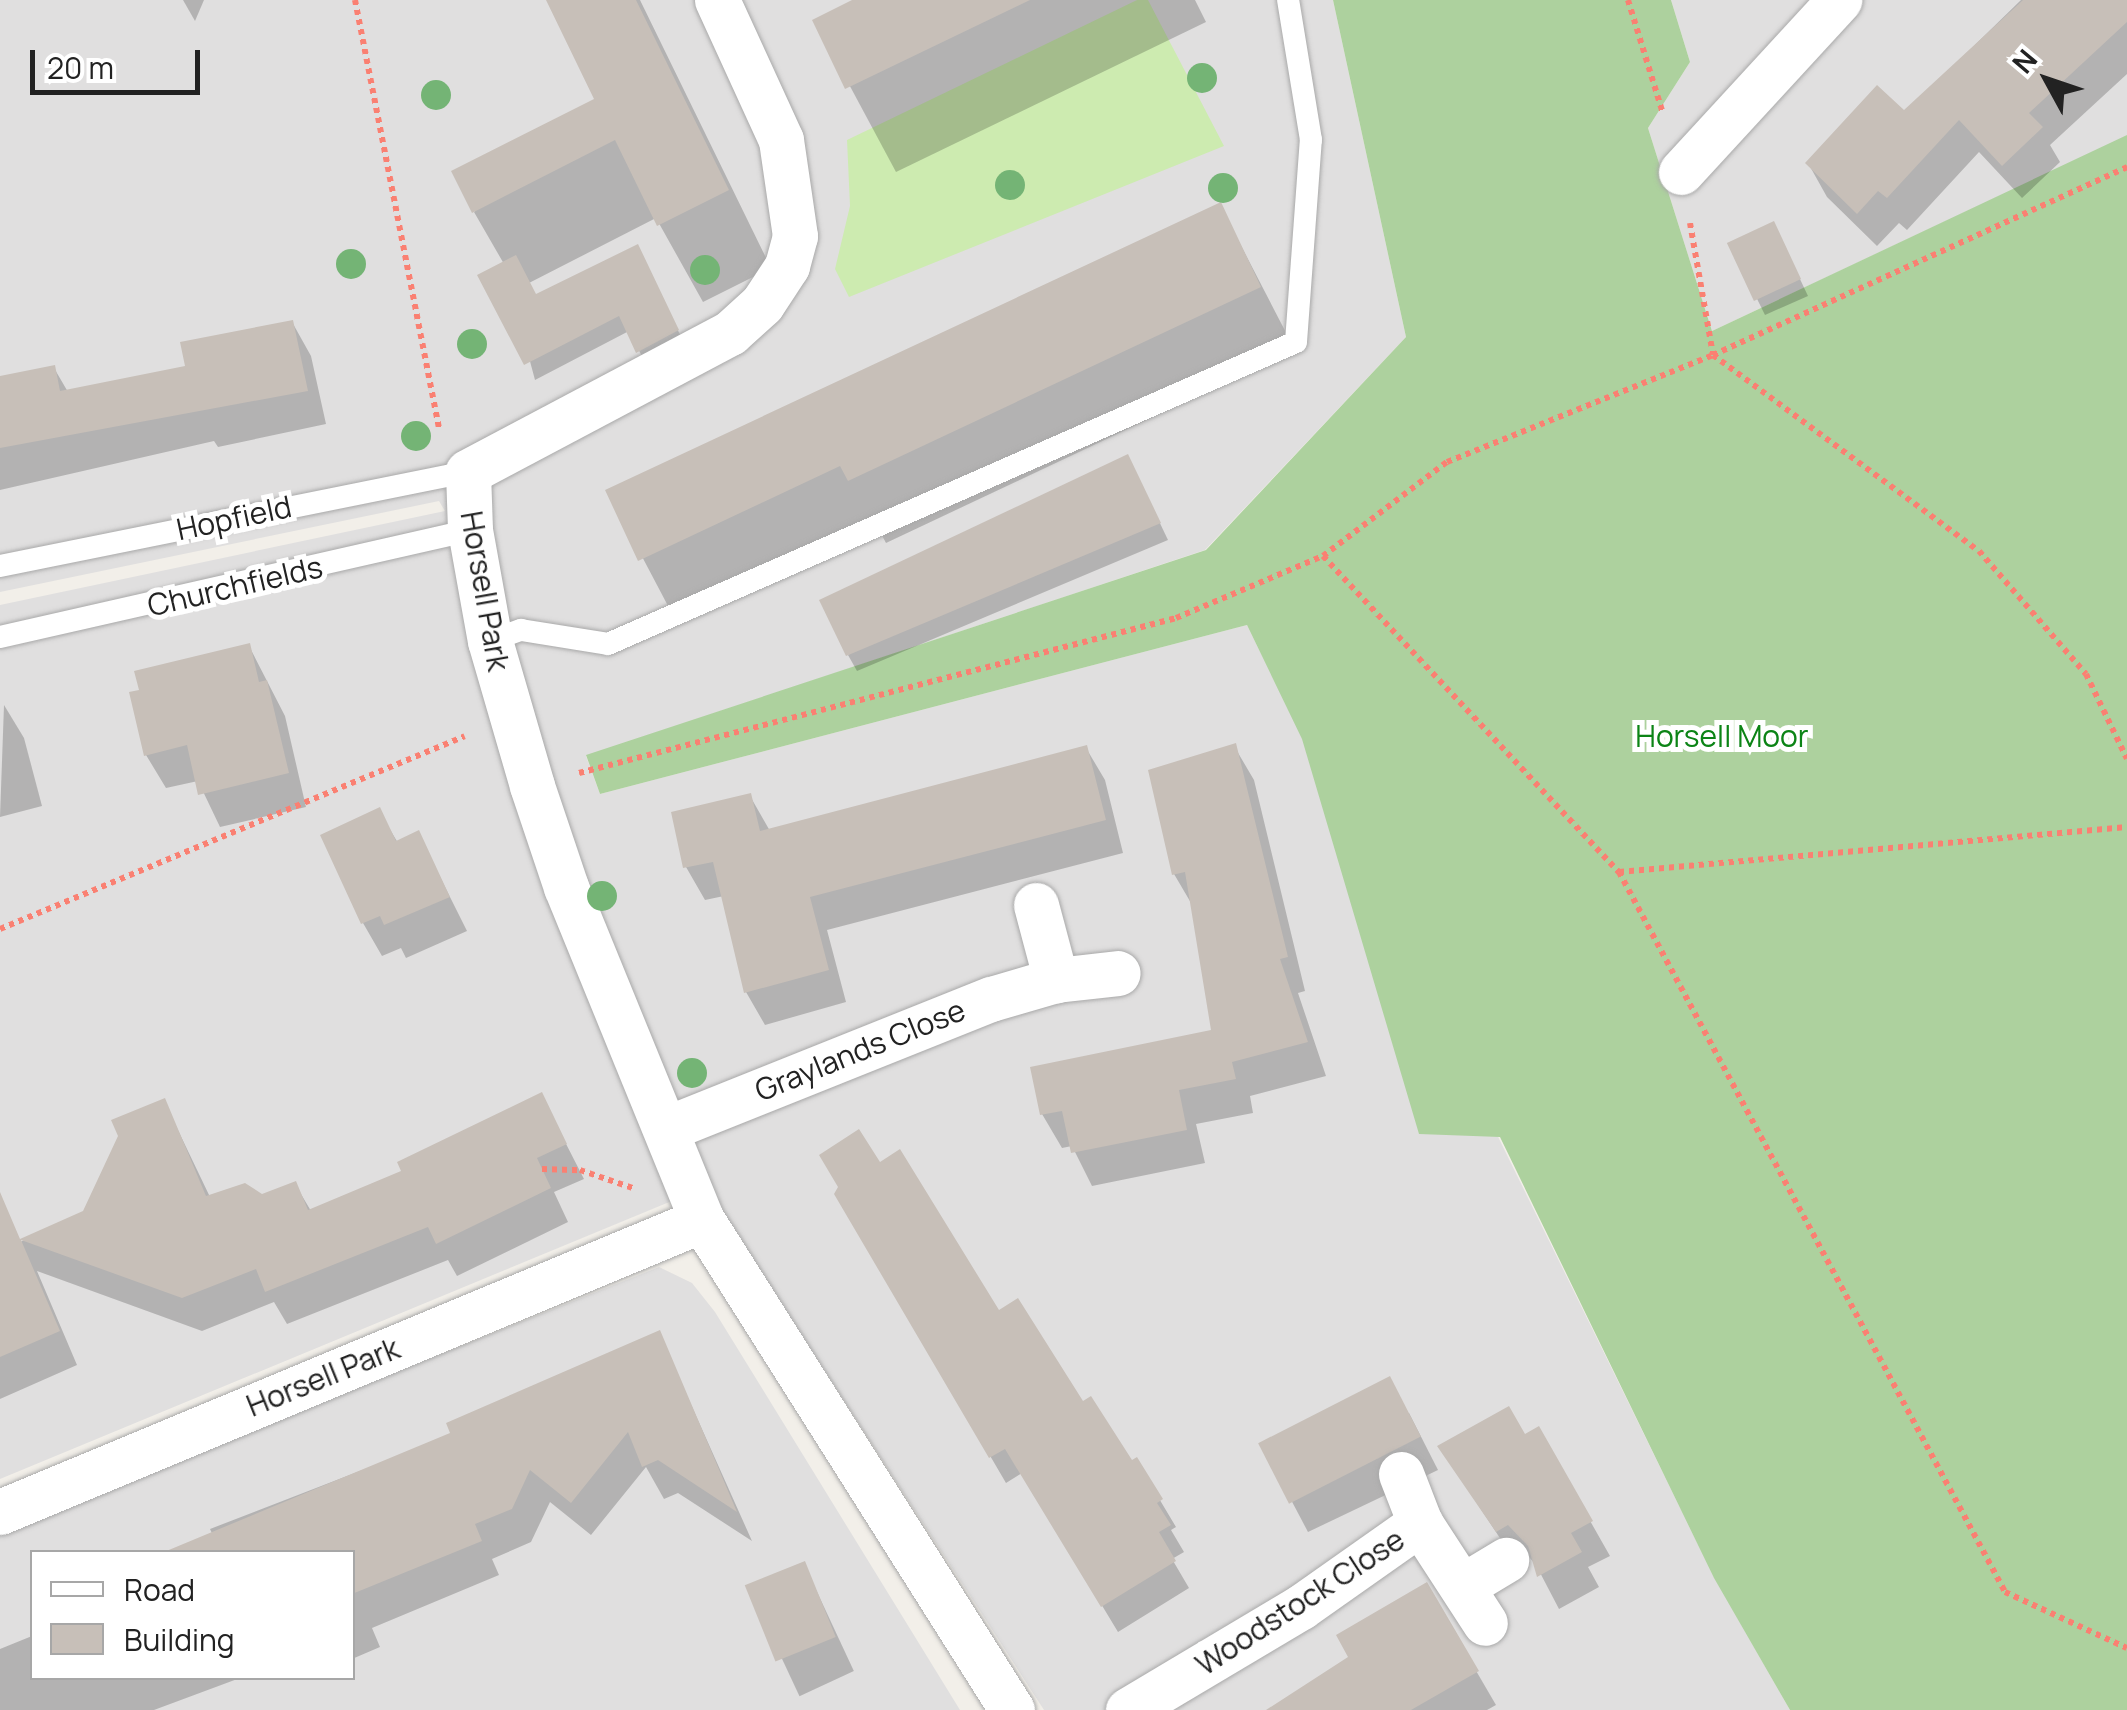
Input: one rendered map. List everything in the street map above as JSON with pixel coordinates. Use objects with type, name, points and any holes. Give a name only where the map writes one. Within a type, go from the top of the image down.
[{"type":"street","name":"Horsell Park","points":[[717,0],[780,140],[795,236],[787,266],[762,304],[730,333],[458,473],[490,642],[532,786],[566,887],[668,1128],[702,1220],[1012,1710]]},
{"type":"street","points":[[1681,172],[1839,0]]},
{"type":"street","points":[[1036,905],[1056,980]]},
{"type":"street","name":"Graylands Close","points":[[668,1128],[885,1038],[1056,980],[1118,973]]},
{"type":"street","name":"Horsell Park","points":[[0,1512],[702,1220]]},
{"type":"street","name":"Woodstock Close","points":[[1401,1474],[1420,1522],[1475,1604],[1506,1560]]},
{"type":"street","name":"Woodstock Close","points":[[1128,1710],[1300,1606],[1420,1522]]},
{"type":"lane","points":[[490,642],[521,630],[608,644],[1296,342],[1311,140],[1288,0]]},
{"type":"lane","name":"Hopfield","points":[[0,566],[458,473]]},
{"type":"lane","name":"Churchfields","points":[[0,637],[470,530]]},
{"type":"path","points":[[356,0],[458,473]]},
{"type":"path","points":[[532,786],[1176,618],[1323,556],[1447,462],[1713,355],[2127,166]]},
{"type":"path","points":[[1713,355],[1979,551],[2086,674],[2127,760]]},
{"type":"path","points":[[1323,556],[1619,872],[2006,1592],[2127,1648]]},
{"type":"path","points":[[0,929],[510,718]]},
{"type":"path","points":[[1619,872],[2127,827]]},
{"type":"path","points":[[542,1169],[613,1178],[702,1220]]},
{"type":"shaded area","points":[[0,0],[1333,0],[1406,337],[1205,550],[586,756],[600,794],[1247,625],[1714,1577],[1790,1710],[1044,1710],[748,1252],[679,1198],[0,1479],[0,605],[445,511],[439,501],[0,592]]},
{"type":"shaded area","points":[[1671,0],[2127,0],[2127,136],[1712,331],[1648,128],[1690,62]]},
{"type":"shaded area","points":[[659,1267],[692,1283],[715,1312],[960,1710],[0,1710],[0,1530]]},
{"type":"green space","points":[[1137,0],[1148,0],[1224,146],[849,297],[835,269],[850,206],[847,140]]},
{"type":"green space","name":"Horsell Moor","points":[[1333,0],[1671,0],[1690,62],[1648,128],[1712,331],[2127,135],[2127,1710],[1790,1710],[1714,1578],[1500,1137],[1419,1134],[1302,739],[1247,625],[600,794],[586,755],[1206,550],[1406,337]]},
{"type":"building","points":[[546,0],[636,0],[729,190],[657,226],[615,140],[472,213],[451,171],[594,99]]},
{"type":"building","points":[[852,0],[1030,0],[845,89],[812,20]]},
{"type":"building","points":[[2023,0],[2127,0],[2127,22],[2029,113],[2043,127],[2002,166],[1959,120],[1887,198],[1878,191],[1857,214],[1805,163],[1877,85],[1904,110]]},
{"type":"building","points":[[1221,202],[1261,287],[848,481],[840,466],[638,561],[605,490]]},
{"type":"building","points":[[1774,221],[1801,279],[1754,301],[1727,243]]},
{"type":"building","points":[[638,244],[679,330],[636,353],[619,316],[524,365],[477,275],[516,255],[536,294]]},
{"type":"building","points":[[293,320],[308,391],[0,448],[0,376],[55,365],[60,391],[185,366],[180,342]]},
{"type":"building","points":[[1128,454],[1161,523],[846,656],[819,600]]},
{"type":"building","points":[[250,643],[259,682],[267,680],[289,773],[198,795],[187,745],[144,756],[129,692],[139,690],[134,671]]},
{"type":"building","points":[[1236,743],[1288,957],[1280,959],[1308,1042],[1232,1062],[1236,1079],[1179,1090],[1187,1130],[1071,1153],[1062,1111],[1040,1115],[1030,1067],[1211,1030],[1185,872],[1172,875],[1148,770]]},
{"type":"building","points":[[1087,745],[1106,820],[810,897],[829,970],[744,993],[713,862],[683,868],[671,812],[751,793],[760,831]]},
{"type":"building","points":[[380,807],[396,841],[419,830],[450,897],[384,925],[380,916],[361,924],[320,835]]},
{"type":"building","points":[[542,1092],[567,1144],[537,1158],[551,1188],[436,1244],[428,1227],[265,1292],[256,1269],[182,1298],[21,1240],[60,1331],[0,1357],[0,1192],[20,1239],[83,1211],[118,1136],[111,1120],[165,1098],[206,1196],[245,1183],[262,1194],[296,1181],[308,1210],[401,1171],[397,1162]]},
{"type":"building","points":[[859,1129],[880,1162],[900,1149],[999,1310],[1018,1298],[1083,1401],[1091,1396],[1132,1460],[1137,1457],[1163,1499],[1157,1503],[1171,1525],[1159,1532],[1176,1561],[1101,1607],[1005,1449],[989,1458],[834,1194],[838,1187],[819,1155]]},
{"type":"building","points":[[660,1330],[737,1512],[658,1460],[642,1467],[628,1432],[571,1503],[530,1470],[512,1509],[475,1524],[482,1541],[355,1593],[355,1550],[169,1550],[450,1433],[446,1423]]},
{"type":"building","points":[[1390,1376],[1421,1437],[1289,1504],[1258,1443]]},
{"type":"building","points":[[1509,1406],[1525,1434],[1539,1426],[1593,1521],[1571,1533],[1582,1552],[1537,1577],[1528,1546],[1508,1525],[1496,1532],[1437,1446]]},
{"type":"building","points":[[805,1561],[836,1637],[775,1661],[745,1585]]},
{"type":"building","points":[[1427,1582],[1479,1671],[1411,1710],[1266,1710],[1348,1657],[1336,1635]]}]
